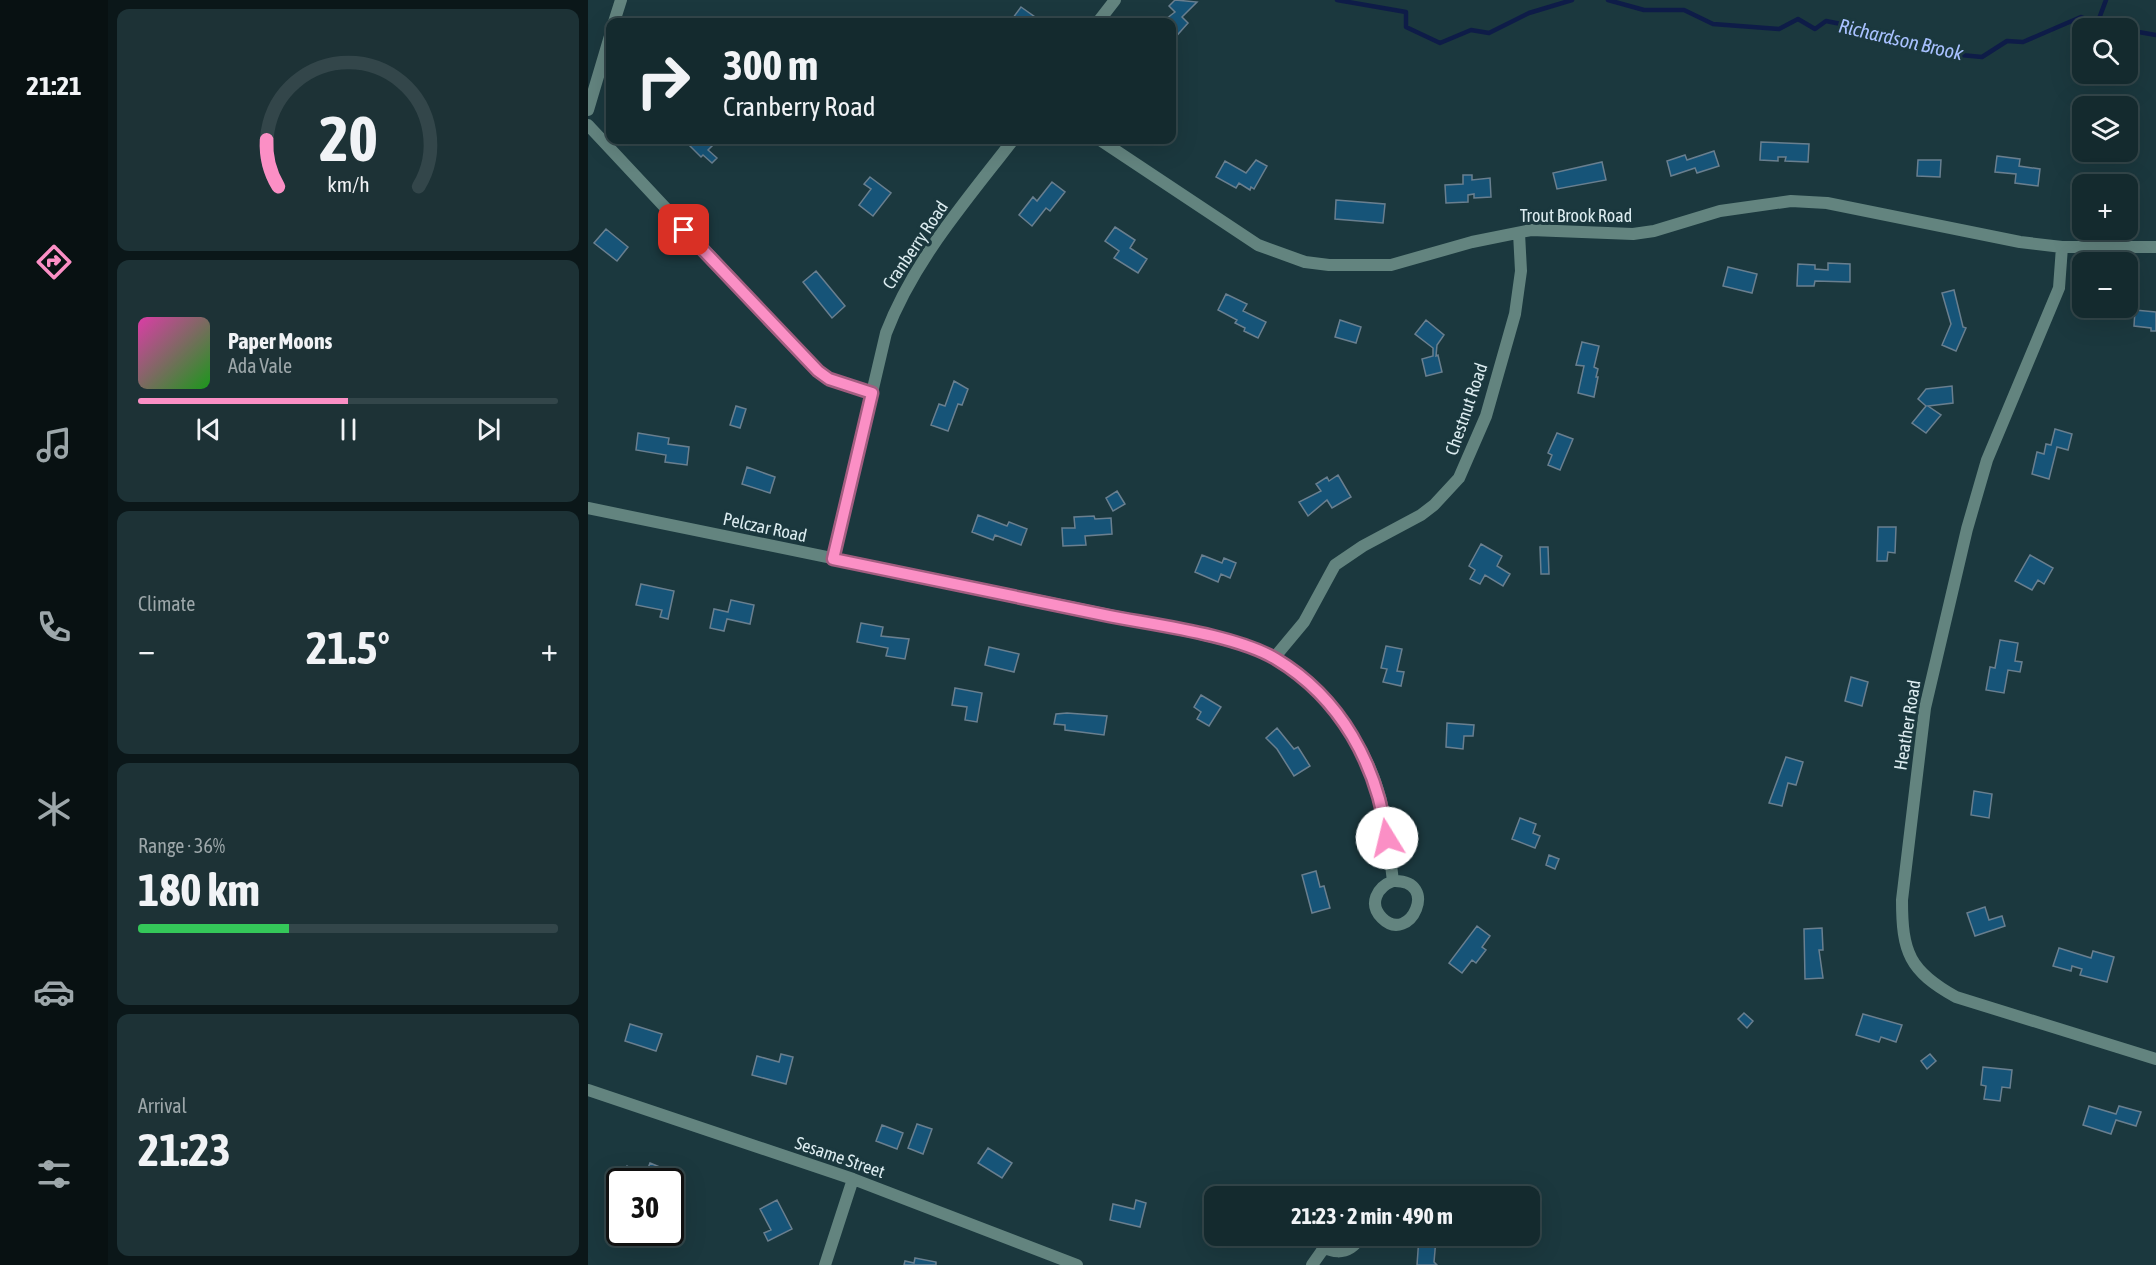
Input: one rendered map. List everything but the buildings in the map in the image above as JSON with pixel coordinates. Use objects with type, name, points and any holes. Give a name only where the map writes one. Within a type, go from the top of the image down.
[{"type":"street","points":[[616,18],[621,0]]},
{"type":"street","points":[[1101,18],[1114,0]]},
{"type":"street","points":[[588,110],[606,49]]},
{"type":"street","points":[[588,125],[818,371],[829,379],[872,393]]},
{"type":"street","name":"Cranberry Road","points":[[833,559],[886,333],[907,283],[1010,144]]},
{"type":"street","name":"Trout Brook Road","points":[[1106,144],[1251,241],[1305,262],[1341,266],[1392,265],[1472,242],[1531,231],[1633,234],[1654,231],[1720,211],[1770,202],[1799,201],[1827,203],[2020,242],[2062,247],[2156,247]]},
{"type":"street","name":"Chestnut Road","points":[[1274,658],[1304,622],[1335,565],[1363,546],[1434,506],[1459,478],[1486,416],[1515,314],[1521,272],[1520,233]]},
{"type":"street","name":"Heather Road","points":[[2062,247],[2059,288],[1987,460],[1952,591],[1925,708],[1902,900],[1902,929],[1908,954],[1928,982],[1956,997],[2156,1059]]},
{"type":"street","name":"Pelczar Road","points":[[588,508],[1192,632],[1274,658],[1319,694],[1341,719],[1361,750],[1380,798],[1393,881]]},
{"type":"street","name":"Sesame Street","points":[[588,1090],[853,1179],[1077,1265]]},
{"type":"street","points":[[825,1265],[853,1179]]},
{"type":"street","points":[[1312,1265],[1324,1248],[1341,1252],[1349,1250],[1352,1246]]},
{"type":"waterway","name":"Richardson Brook","points":[[1337,0],[1406,12],[1406,27],[1440,43],[1471,30],[1489,33],[1529,13],[1572,0]]},
{"type":"waterway","name":"Richardson Brook","points":[[1608,0],[1644,10],[1684,10],[1713,24],[1779,29],[1798,19],[1815,29],[1826,21],[1841,24],[1852,31],[1899,36],[1942,52],[1952,49],[1961,55],[1982,57],[2007,41],[2023,42],[2081,17],[2097,24],[2106,0]]},
{"type":"waterway","points":[[2138,32],[2156,35]]},
{"type":"route","points":[[684,230],[818,371],[829,379],[848,387],[872,393],[833,559],[1192,632],[1239,645],[1274,658],[1296,673],[1319,694],[1358,743],[1369,764],[1378,792],[1387,838]]}]
